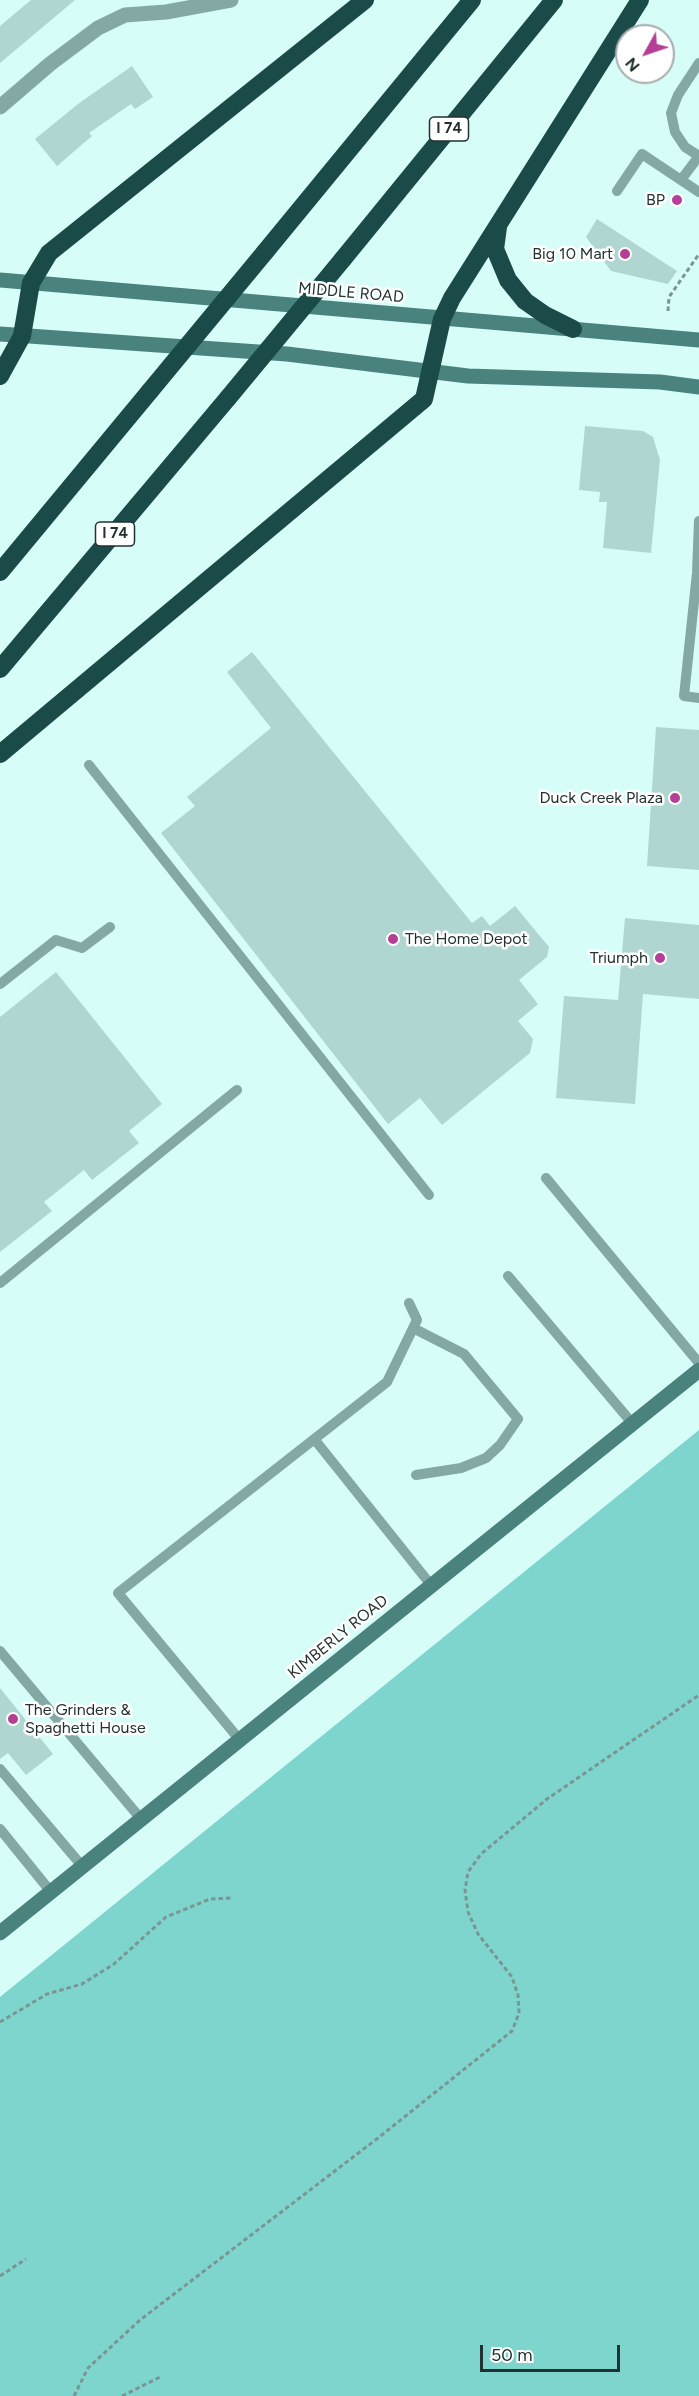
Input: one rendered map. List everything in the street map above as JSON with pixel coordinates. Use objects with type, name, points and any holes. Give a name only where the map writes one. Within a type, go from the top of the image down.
[{"type":"highway","points":[[0,376],[22,336],[31,282],[49,253],[365,0]]},
{"type":"highway","points":[[0,572],[472,0]]},
{"type":"highway","name":"I 74","points":[[0,669],[228,398],[554,0]]},
{"type":"highway","points":[[0,754],[424,399],[442,319],[499,219],[640,0]]},
{"type":"highway","points":[[499,219],[495,249],[508,280],[525,301],[545,315],[573,329]]},
{"type":"main road","name":"MIDDLE ROAD","points":[[0,280],[699,340]]},
{"type":"main road","points":[[0,334],[287,354],[468,376],[660,382],[699,387]]},
{"type":"main road","name":"KIMBERLY ROAD","points":[[0,1932],[699,1370]]},
{"type":"street","points":[[0,107],[50,64],[98,28],[126,15],[166,12],[231,0]]},
{"type":"lane","points":[[681,180],[699,156],[685,147],[675,132],[671,113],[678,95],[699,63]]},
{"type":"lane","points":[[617,191],[642,154],[699,192]]},
{"type":"lane","points":[[699,521],[697,573],[684,696],[699,698]]},
{"type":"lane","points":[[89,765],[429,1195]]},
{"type":"lane","points":[[0,984],[56,940],[82,948],[110,927]]},
{"type":"lane","points":[[0,1283],[237,1090]]},
{"type":"lane","points":[[546,1179],[699,1363]]},
{"type":"lane","points":[[508,1276],[632,1423]]},
{"type":"lane","points":[[239,1739],[118,1593],[387,1382],[417,1320],[410,1303]]},
{"type":"lane","points":[[413,1329],[464,1354],[518,1419],[500,1445],[486,1458],[461,1468],[416,1475]]},
{"type":"lane","points":[[315,1440],[431,1585]]},
{"type":"lane","points":[[0,1651],[141,1819]]},
{"type":"lane","points":[[0,1769],[82,1866]]},
{"type":"lane","points":[[0,1829],[51,1892]]},
{"type":"path","points":[[668,311],[669,297],[699,254]]},
{"type":"path","points":[[74,2396],[88,2368],[140,2320],[378,2138],[512,2031],[519,2013],[518,1995],[512,1977],[478,1934],[468,1912],[465,1890],[468,1872],[481,1854],[547,1799],[699,1695]]},
{"type":"path","points":[[0,2022],[47,1994],[82,1984],[114,1964],[166,1917],[210,1899],[231,1898]]},
{"type":"path","points":[[0,2276],[26,2259]]},
{"type":"path","points":[[122,2396],[160,2377]]},
{"type":"shaded area","points":[[699,1430],[699,2396],[0,2396],[0,1997]]},
{"type":"building","points":[[31,0],[75,0],[0,63],[0,26]]},
{"type":"building","points":[[132,66],[153,97],[135,109],[131,104],[89,133],[92,136],[57,166],[35,139],[78,104]]},
{"type":"building","name":"Big 10 Mart","points":[[597,219],[677,271],[668,284],[611,271],[586,237]]},
{"type":"building","points":[[585,426],[643,431],[653,437],[660,460],[651,553],[603,548],[607,502],[599,502],[600,492],[579,490]]},
{"type":"building","name":"The Home Depot","points":[[252,652],[472,923],[482,916],[490,926],[515,906],[549,947],[547,957],[519,980],[538,1004],[518,1021],[533,1039],[530,1053],[442,1125],[420,1098],[388,1124],[161,833],[195,806],[187,797],[271,728],[227,672]]},
{"type":"building","name":"Duck Creek Plaza","points":[[656,727],[699,730],[699,870],[647,866]]},
{"type":"building","points":[[625,918],[699,925],[699,999],[643,994],[635,1104],[556,1098],[564,996],[618,1000]]},
{"type":"building","points":[[56,972],[162,1104],[129,1131],[139,1143],[92,1180],[84,1170],[44,1202],[52,1211],[0,1252],[0,1017]]},
{"type":"building","name":"The Grinders & Spaghetti House","points":[[0,1688],[53,1754],[26,1775],[8,1753],[0,1759]]},
{"type":"place","name":"BP","points":[[677,200]]},
{"type":"place","name":"Big 10 Mart","points":[[625,254]]},
{"type":"place","name":"Duck Creek Plaza","points":[[675,798]]},
{"type":"place","name":"The Home Depot","points":[[393,939]]},
{"type":"place","name":"Triumph","points":[[660,958]]},
{"type":"place","name":"The Grinders & Spaghetti House","points":[[13,1719]]}]
